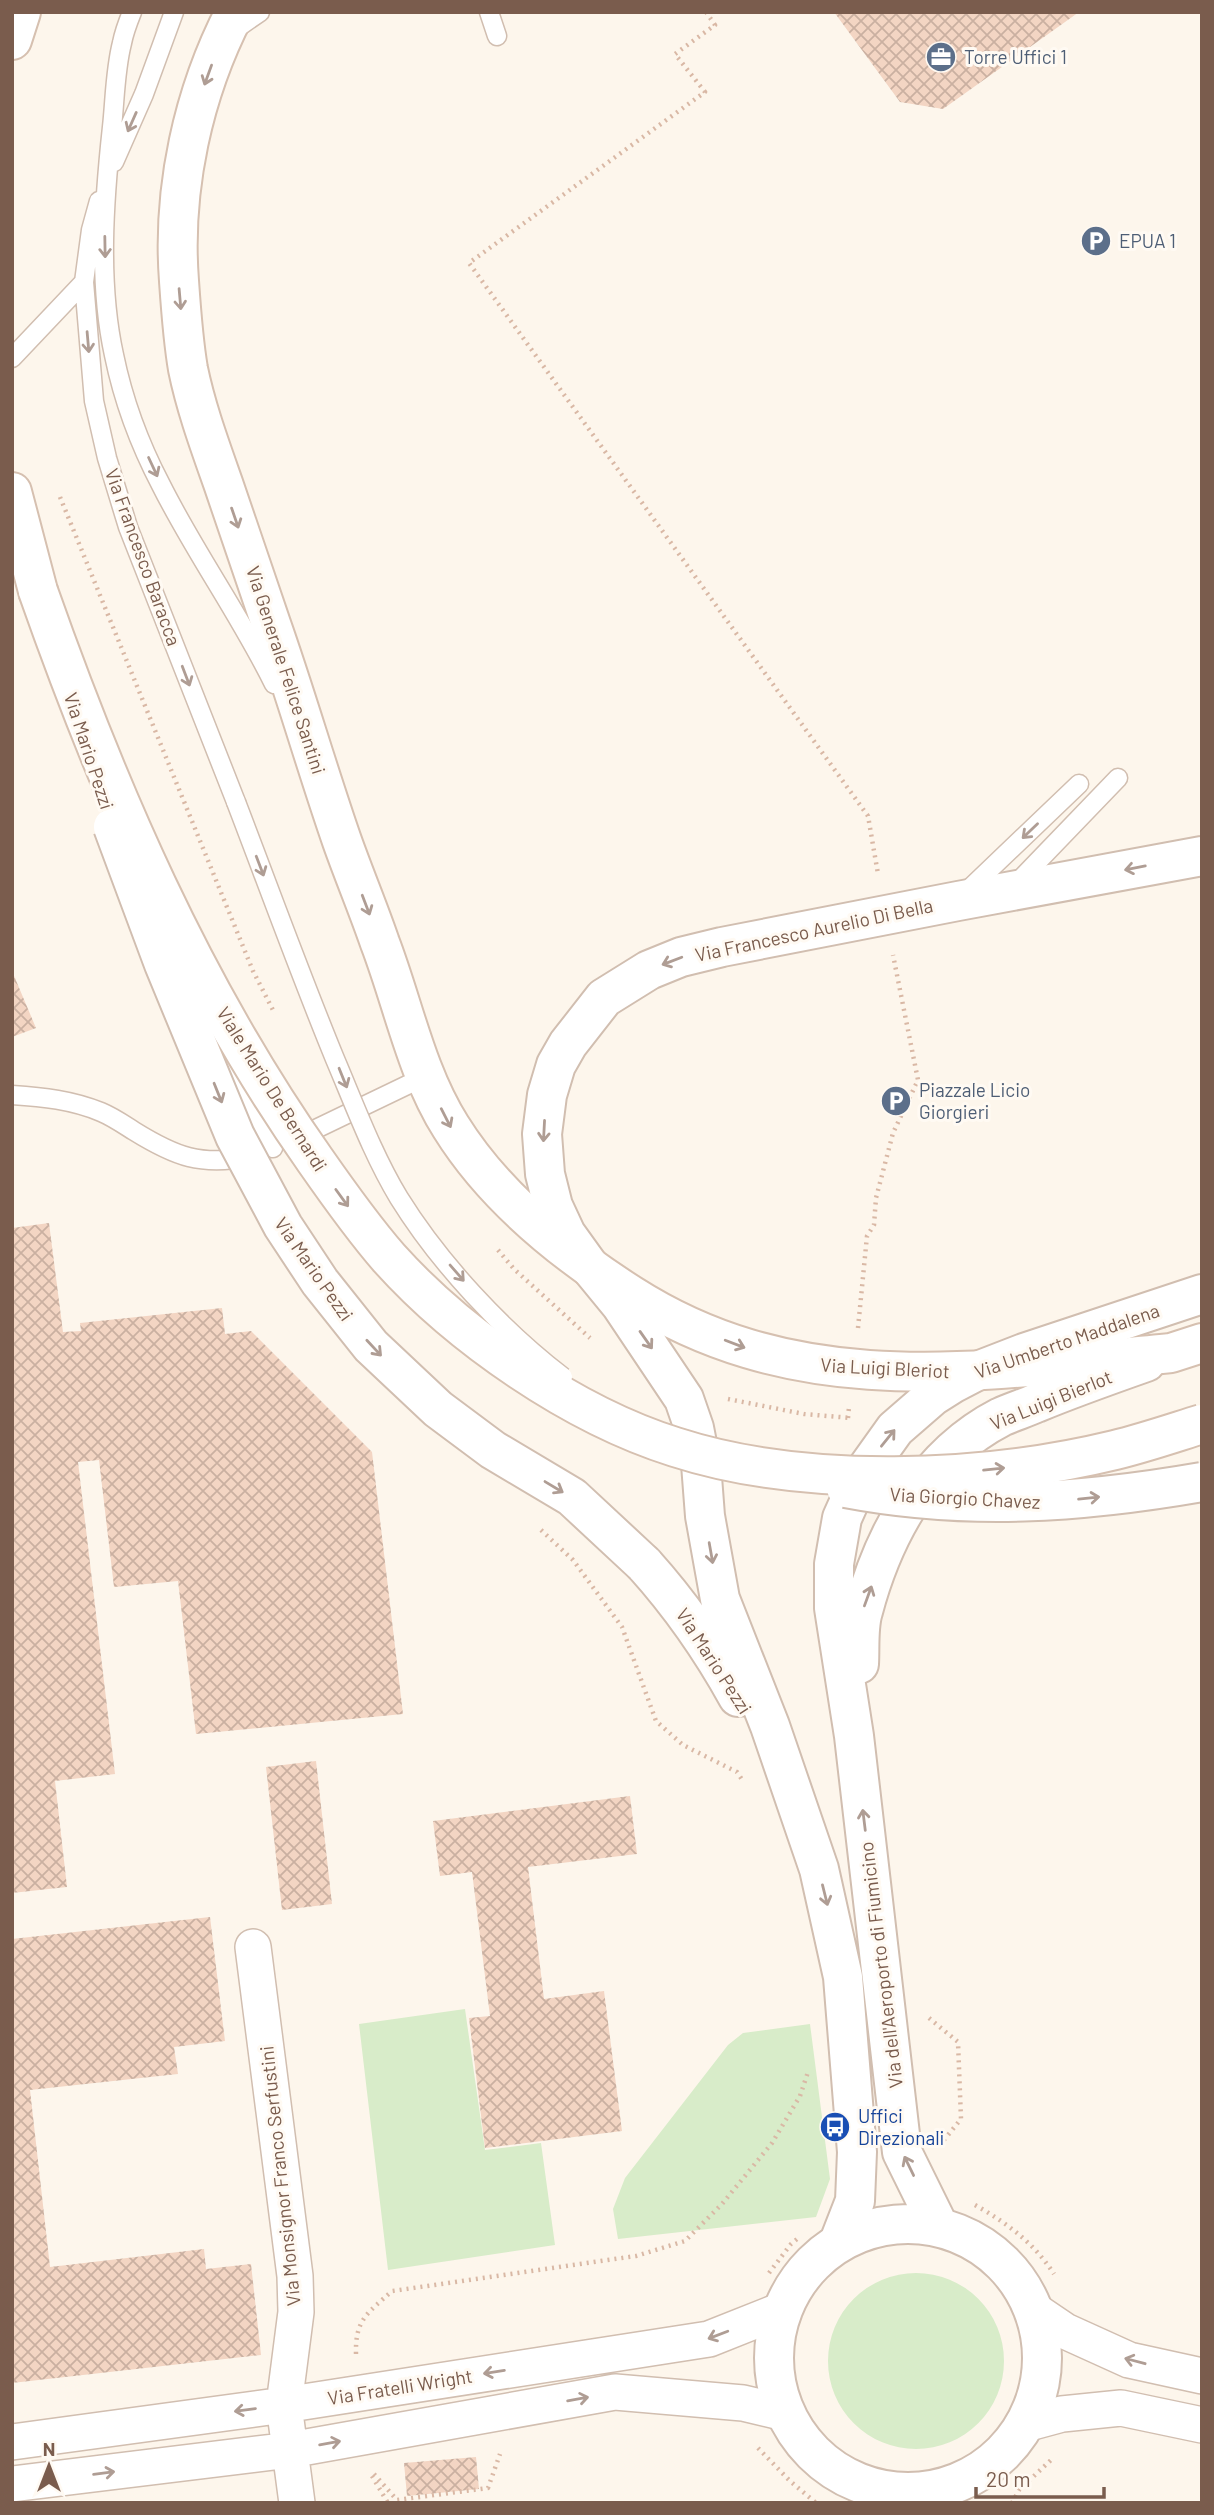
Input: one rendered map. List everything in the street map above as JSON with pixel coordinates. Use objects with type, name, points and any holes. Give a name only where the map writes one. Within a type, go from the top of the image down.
[{"type":"street","points":[[12,40],[21,12]]},
{"type":"street","name":"Via Generale Felice Santini","points":[[228,25],[202,92],[182,179],[178,274],[184,346],[199,415],[342,841],[426,1076],[449,1124],[476,1162],[552,1238],[589,1266]]},
{"type":"street","points":[[12,492],[38,591]]},
{"type":"street","name":"Viale Mario De Bernardi","points":[[38,591],[121,806],[176,928],[271,1095],[347,1206],[390,1259],[415,1284],[495,1353],[578,1403],[639,1433],[674,1447],[731,1462]]},
{"type":"street","name":"Via Mario Pezzi","points":[[38,591],[109,814],[164,964],[235,1136],[299,1253],[352,1324],[414,1388],[493,1450],[572,1497],[644,1564],[665,1588],[721,1665],[797,1806]]},
{"type":"street","name":"Via Francesco Aurelio Di Bella","points":[[797,1806],[770,1726],[720,1599],[705,1516],[701,1464],[694,1428],[684,1399],[621,1305],[566,1234],[552,1206],[545,1174],[542,1134],[547,1095],[556,1065],[584,1021],[604,998],[649,970],[681,957],[1009,891],[1202,856]]},
{"type":"street","name":"Via Luigi Bleriot","points":[[589,1266],[663,1314],[744,1348],[814,1365],[916,1373],[975,1372],[1186,1348]]},
{"type":"street","name":"Via Umberto Maddalena","points":[[854,1736],[834,1608],[834,1564],[842,1518],[860,1478],[895,1429],[933,1396],[975,1372],[1202,1294]]},
{"type":"street","name":"Via Luigi Bierlot","points":[[854,1736],[862,1613],[886,1547],[926,1476],[967,1438],[1003,1416],[1186,1348]]},
{"type":"street","points":[[731,1462],[817,1474],[905,1476],[992,1469],[1113,1450],[1202,1424]]},
{"type":"street","name":"Via Giorgio Chavez","points":[[731,1462],[850,1489],[899,1496],[987,1502],[1055,1502],[1140,1493],[1202,1482]]},
{"type":"street","name":"Via dell'Aeroporto di Fiumicino","points":[[854,1736],[906,2016],[902,2152],[939,2227]]},
{"type":"street","name":"Via dell'Aeroporto di Fiumicino","points":[[797,1806],[819,1868],[843,1977],[857,2152],[855,2201],[839,2242]]},
{"type":"street","name":"Via Monsignor Franco Serfustini","points":[[253,1947],[295,2276],[296,2312],[284,2405],[297,2503]]},
{"type":"street","points":[[1047,2296],[1043,2368],[1037,2397],[1026,2424],[975,2487],[948,2487],[912,2493],[876,2488],[854,2489],[809,2449],[785,2413],[773,2362],[774,2294],[792,2290],[805,2271],[839,2242],[887,2225],[939,2227],[960,2234],[997,2256],[1012,2272],[1047,2296],[1065,2331],[1129,2360],[1202,2376]]},
{"type":"street","name":"Via Fratelli Wright","points":[[12,2442],[284,2405],[709,2339],[774,2294]]},
{"type":"street","points":[[12,2484],[290,2450],[363,2450],[615,2392],[743,2403],[785,2413]]},
{"type":"street","points":[[1026,2424],[1062,2414],[1121,2408],[1202,2425]]},
{"type":"lane","name":"Via Francesco Baracca","points":[[107,179],[121,43],[132,12]]},
{"type":"lane","name":"Via Francesco Baracca","points":[[174,12],[144,94],[107,179],[91,230],[84,282],[94,401],[107,458],[128,527],[321,1023],[367,1135],[398,1196],[425,1236],[498,1320],[542,1360],[604,1408],[674,1447]]},
{"type":"lane","points":[[228,25],[260,12]]},
{"type":"lane","points":[[489,12],[497,36]]},
{"type":"lane","points":[[107,179],[104,247],[113,353],[120,382],[143,447],[188,535],[257,649],[288,712],[342,841]]},
{"type":"lane","points":[[12,358],[84,282]]},
{"type":"lane","points":[[12,553],[38,633],[212,1022],[274,1148]]},
{"type":"lane","points":[[1009,891],[1118,778]]},
{"type":"lane","points":[[958,901],[1079,784]]},
{"type":"lane","points":[[12,1095],[67,1101],[100,1111],[162,1147],[192,1160],[223,1162],[252,1157],[274,1148],[426,1076]]},
{"type":"path","points":[[706,12],[715,24],[675,54],[705,92],[469,263],[868,816],[918,1080],[893,1133],[876,1198],[874,1225],[867,1236],[848,1418]]},
{"type":"path","points":[[906,2016],[958,2042],[961,2119],[944,2138],[943,2147]]},
{"type":"path","points":[[359,2393],[356,2335],[365,2316],[391,2291],[636,2256],[685,2241],[722,2204],[772,2143],[800,2096],[811,2060]]},
{"type":"path","points":[[972,2203],[1000,2219],[1026,2239],[1044,2258],[1047,2296]]},
{"type":"path","points":[[774,2294],[791,2244],[800,2236]]},
{"type":"path","points":[[748,2441],[766,2454],[790,2481],[816,2503]]},
{"type":"path","points":[[363,2450],[397,2500],[488,2488],[500,2453],[513,2451]]},
{"type":"path","points":[[363,2450],[388,2503]]},
{"type":"path","points":[[1012,2503],[1018,2490],[1047,2462],[1058,2456]]},
{"type":"green space","points":[[465,2009],[485,2150],[541,2143],[555,2245],[388,2270],[359,2024]]},
{"type":"green space","points":[[810,2024],[830,2179],[816,2217],[618,2239],[613,2209],[625,2178],[728,2045],[743,2033]]},
{"type":"green space","points":[[916,2273],[950,2280],[978,2299],[997,2327],[1004,2361],[997,2395],[978,2423],[950,2442],[916,2449],[882,2442],[854,2423],[835,2395],[828,2361],[835,2327],[854,2299],[882,2280]]},
{"type":"building","name":"Torre Uffici 1","points":[[834,12],[1079,12],[943,109],[900,102]]},
{"type":"building","points":[[12,971],[36,1028],[12,1037]]},
{"type":"building","points":[[49,1223],[63,1332],[81,1331],[80,1323],[222,1308],[225,1334],[251,1331],[372,1452],[403,1714],[196,1734],[178,1581],[114,1587],[99,1460],[78,1462],[115,1774],[55,1781],[67,1887],[12,1893],[12,1228]]},
{"type":"building","points":[[316,1761],[332,1904],[282,1910],[266,1767]]},
{"type":"building","points":[[630,1796],[637,1854],[528,1867],[544,1999],[604,1991],[622,2131],[485,2148],[469,2018],[490,2016],[472,1872],[440,1876],[433,1821]]},
{"type":"building","points":[[210,1917],[225,2041],[174,2047],[178,2074],[30,2090],[50,2267],[204,2249],[206,2269],[251,2264],[261,2355],[12,2383],[12,1939]]},
{"type":"building","points":[[476,2457],[479,2489],[407,2496],[404,2463]]},
{"type":"place","name":"Torre Uffici 1","points":[[941,57]]},
{"type":"place","name":"EPUA 1","points":[[1096,241]]},
{"type":"place","name":"Piazzale Licio Giorgieri","points":[[896,1101]]},
{"type":"place","name":"Uffici Direzionali","points":[[835,2127]]}]
